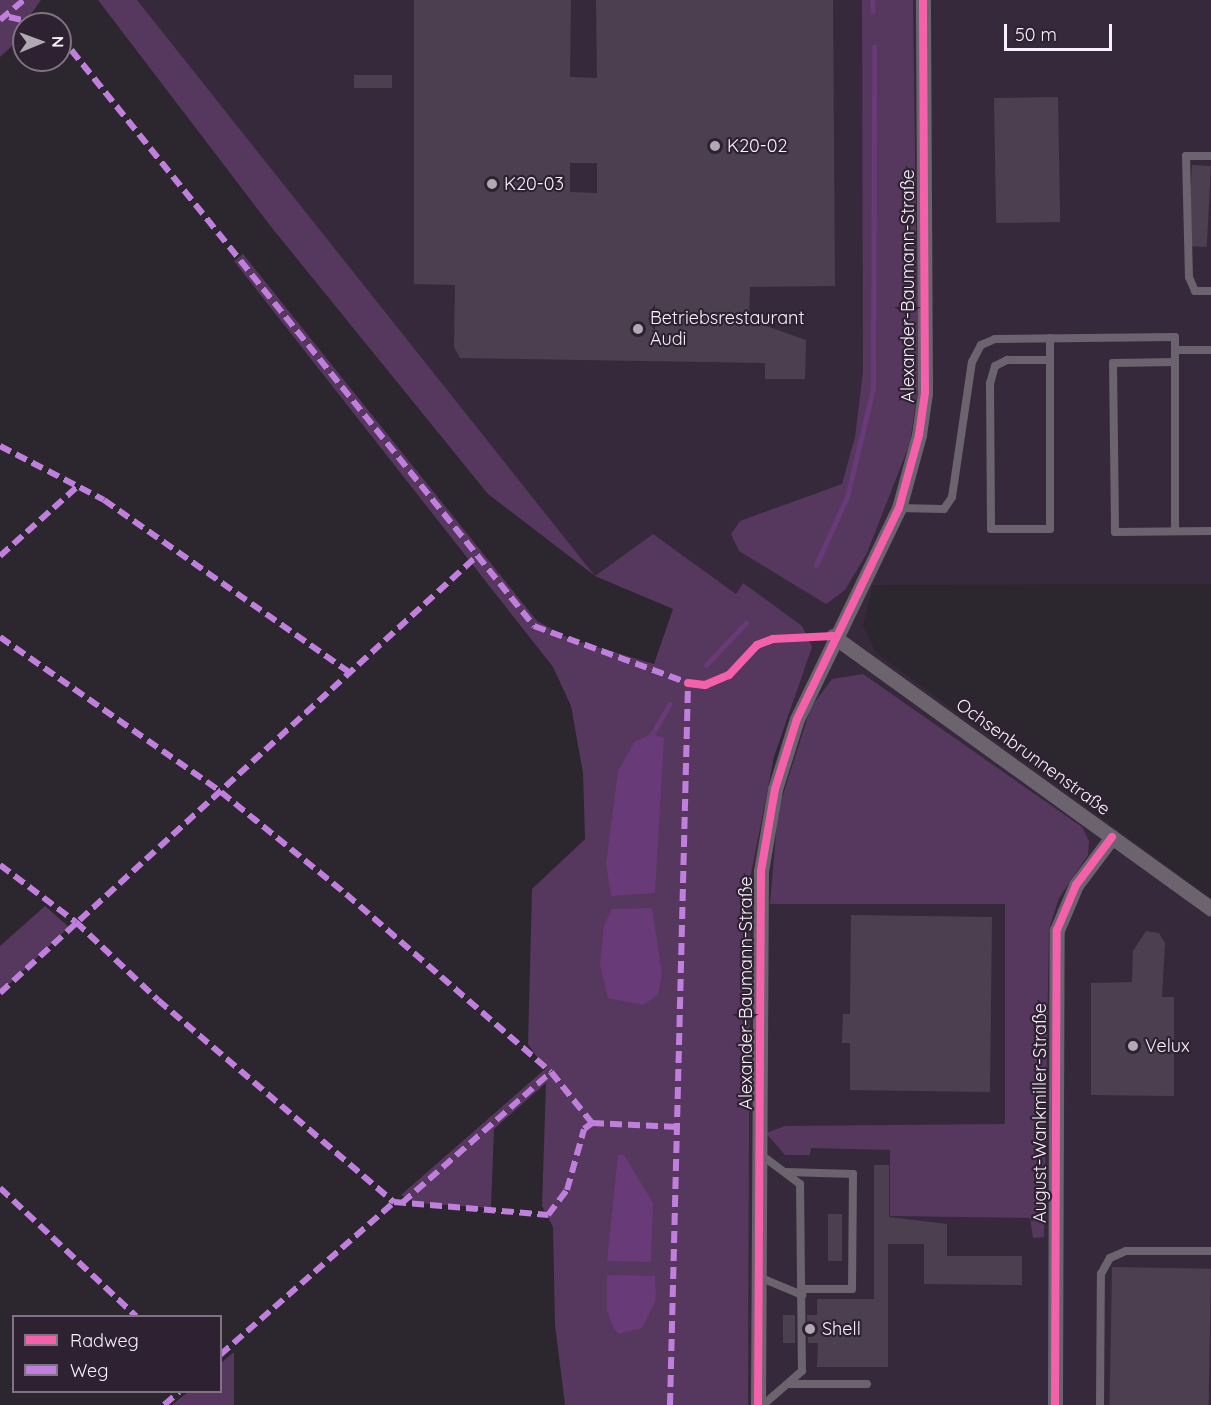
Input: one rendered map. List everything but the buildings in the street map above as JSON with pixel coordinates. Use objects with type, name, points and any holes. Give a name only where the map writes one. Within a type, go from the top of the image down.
[{"type":"street","name":"Alexander-Baumann-Straße","points":[[760,1405],[761,871],[778,779],[797,719],[833,636],[899,508],[913,467],[925,393],[923,0]]},
{"type":"street","name":"Ochsenbrunnenstraße","points":[[833,636],[1211,909]]},
{"type":"street","name":"August-Wankmiller-Straße","points":[[1055,1405],[1057,930],[1076,885],[1112,837]]},
{"type":"lane","points":[[1211,156],[1186,156],[1189,277],[1195,291],[1211,291]]},
{"type":"lane","points":[[899,508],[944,509],[952,497],[972,362],[981,345],[995,339],[1175,337],[1175,531]]},
{"type":"lane","points":[[1050,338],[1050,360],[1050,530],[991,529],[990,383],[995,366],[1007,360],[1050,360]]},
{"type":"lane","points":[[1175,350],[1211,350]]},
{"type":"lane","points":[[1175,362],[1113,363],[1115,532],[1211,531]]},
{"type":"lane","points":[[760,1154],[800,1184],[802,1371],[760,1405]]},
{"type":"lane","points":[[759,1277],[801,1292],[852,1289],[853,1174],[784,1172]]},
{"type":"lane","points":[[1100,1405],[1101,1274],[1110,1258],[1126,1251],[1211,1251]]},
{"type":"lane","points":[[787,1384],[867,1384]]},
{"type":"shaded area","points":[[0,0],[41,0],[32,12],[12,12],[12,46],[0,57]]},
{"type":"shaded area","points":[[98,0],[1211,0],[1211,584],[873,585],[863,626],[876,653],[1211,898],[1211,1405],[748,1405],[750,879],[758,818],[796,693],[743,583],[736,595],[653,534],[595,576],[164,35],[143,53]]},
{"type":"shaded area","points":[[98,0],[137,0],[595,576],[488,494],[272,228]]},
{"type":"shaded area","points":[[862,0],[913,0],[918,389],[910,443],[867,553],[845,590],[826,604],[739,551],[731,534],[740,521],[842,484],[855,437],[863,372]]},
{"type":"shaded area","points":[[243,254],[537,621],[570,639],[654,664],[673,609],[595,576],[653,534],[736,594],[743,583],[802,626],[812,647],[774,757],[750,879],[748,1405],[565,1405],[555,1325],[553,1227],[542,1206],[546,1083],[494,1129],[491,1208],[417,1203],[401,1195],[545,1069],[528,1044],[532,889],[585,839],[583,773],[571,706],[553,667],[234,261]]},
{"type":"shaded area","points":[[863,674],[1082,827],[1089,841],[1088,855],[1059,898],[1049,929],[1044,1237],[1033,1238],[1030,1218],[890,1216],[890,1150],[811,1148],[810,1155],[785,1155],[766,1133],[785,1126],[1005,1124],[1005,904],[770,904],[778,810],[811,707],[832,679]]},
{"type":"shaded area","points":[[652,734],[664,738],[655,893],[611,896],[606,864],[618,771],[635,741]]},
{"type":"shaded area","points":[[45,906],[69,927],[0,993],[0,946]]},
{"type":"shaded area","points":[[652,908],[662,974],[658,995],[643,1005],[608,998],[600,965],[604,925],[612,909]]},
{"type":"shaded area","points":[[618,1155],[624,1155],[653,1203],[651,1262],[607,1261]]},
{"type":"shaded area","points":[[607,1275],[655,1276],[656,1300],[642,1328],[619,1334],[614,1329],[607,1311]]},
{"type":"shaded area","points":[[234,1352],[234,1405],[172,1405],[187,1393],[222,1393],[222,1362]]},
{"type":"waterway","points":[[873,0],[873,11]]},
{"type":"waterway","points":[[816,565],[847,497],[873,389],[874,47]]},
{"type":"waterway","points":[[706,665],[746,623]]},
{"type":"waterway","points":[[650,738],[670,704]]},
{"type":"marked path","points":[[0,20],[24,0]]},
{"type":"marked path","points":[[72,51],[534,626],[691,684]]},
{"type":"marked path","points":[[0,446],[104,500],[350,673]]},
{"type":"marked path","points":[[0,556],[79,485]]},
{"type":"marked path","points":[[0,993],[478,555]]},
{"type":"marked path","points":[[0,637],[221,792],[346,894],[551,1072],[592,1123]]},
{"type":"marked path","points":[[670,1405],[688,683]]},
{"type":"marked path","points":[[0,865],[76,922],[158,1000],[394,1202],[548,1215],[567,1190],[584,1129],[592,1123],[678,1127]]},
{"type":"marked path","points":[[402,1203],[551,1072]]},
{"type":"marked path","points":[[0,1188],[135,1315]]},
{"type":"marked path","points":[[222,1353],[394,1202]]},
{"type":"marked path","points":[[164,1405],[178,1393]]},
{"type":"cycle path","points":[[758,1405],[761,871],[775,789],[797,719],[899,508],[919,435],[925,393],[923,0]]},
{"type":"cycle path","points":[[688,683],[705,685],[729,675],[757,645],[773,639],[833,636]]},
{"type":"cycle path","points":[[1055,1405],[1057,930],[1076,885],[1112,837]]},
{"type":"place","name":"K20-02","points":[[715,146]]},
{"type":"place","name":"K20-03","points":[[492,184]]},
{"type":"place","name":"Betriebsrestaurant Audi","points":[[638,329]]},
{"type":"place","name":"Velux","points":[[1133,1046]]},
{"type":"place","name":"Shell","points":[[810,1329]]}]
